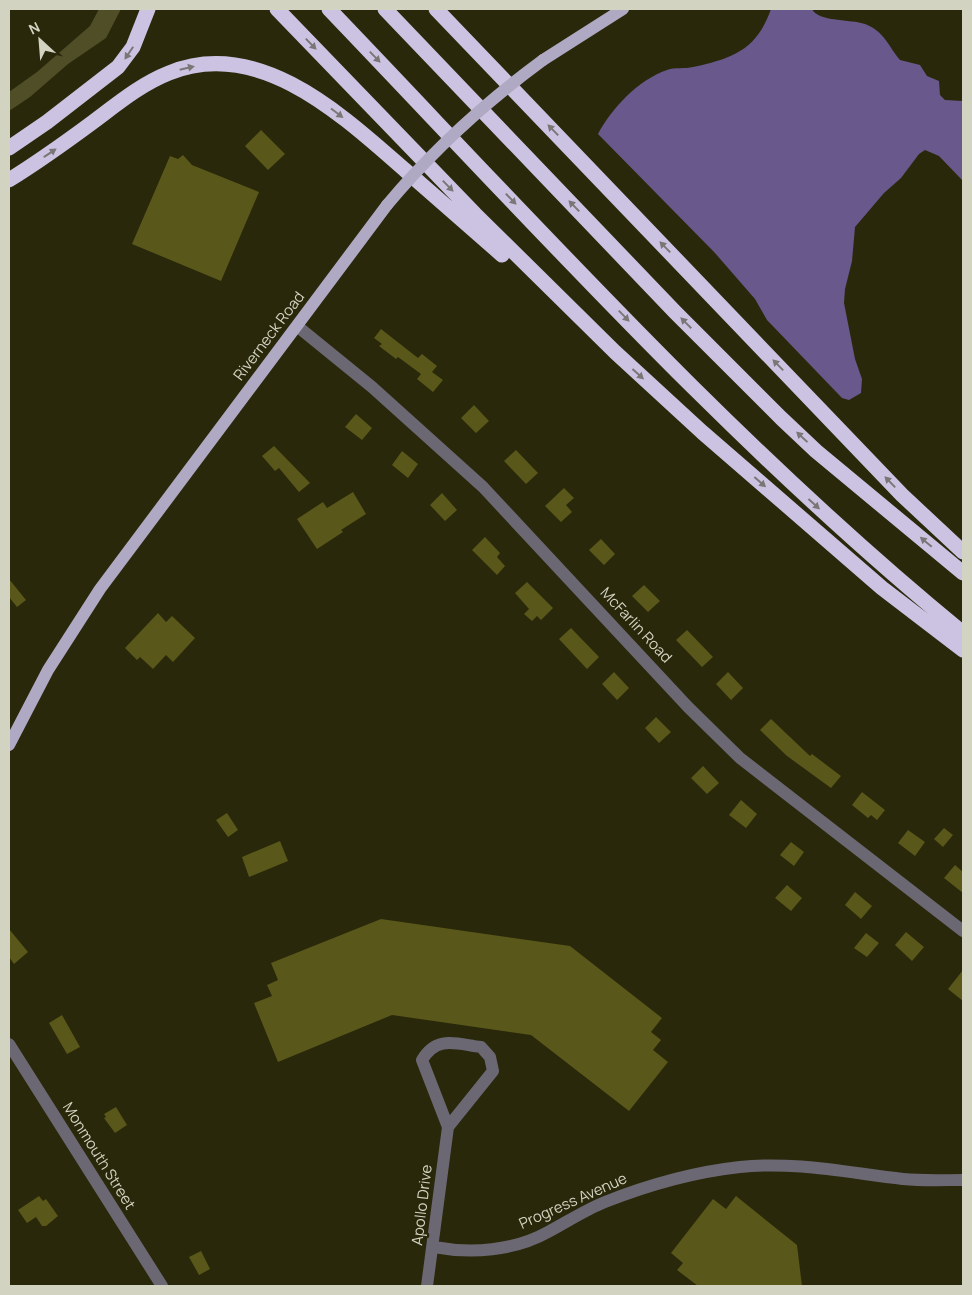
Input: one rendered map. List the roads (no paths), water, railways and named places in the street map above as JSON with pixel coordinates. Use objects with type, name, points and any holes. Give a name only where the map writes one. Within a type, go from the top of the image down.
[{"type":"highway","points":[[9,148],[47,122],[118,67],[136,41],[148,9]]},
{"type":"highway","points":[[277,9],[475,214],[614,352]]},
{"type":"highway","points":[[329,9],[712,408],[820,509],[963,633]]},
{"type":"highway","points":[[385,9],[675,312],[781,418],[816,451],[963,573]]},
{"type":"highway","points":[[436,9],[882,474],[963,552]]},
{"type":"highway","points":[[9,180],[56,149],[133,92],[165,75],[190,67],[211,64],[254,70],[304,91],[343,118],[614,352],[702,432],[874,582],[963,650]]},
{"type":"main road","name":"Riverneck Road","points":[[9,745],[48,670],[100,589],[387,204],[425,161],[457,131],[543,60],[623,9]]},
{"type":"street","name":"McFarlin Road","points":[[297,326],[372,387],[483,487],[688,707],[740,758],[963,931]]},
{"type":"street","name":"Apollo Drive","points":[[427,1286],[434,1247],[448,1127],[422,1060],[429,1049],[441,1042],[481,1047],[490,1057],[493,1071],[448,1127]]},
{"type":"street","name":"Monmouth Street","points":[[9,1044],[162,1286]]},
{"type":"street","name":"Progress Avenue","points":[[434,1247],[469,1251],[508,1246],[531,1240],[573,1216],[638,1190],[671,1180],[740,1167],[776,1165],[905,1179],[963,1180]]}]
